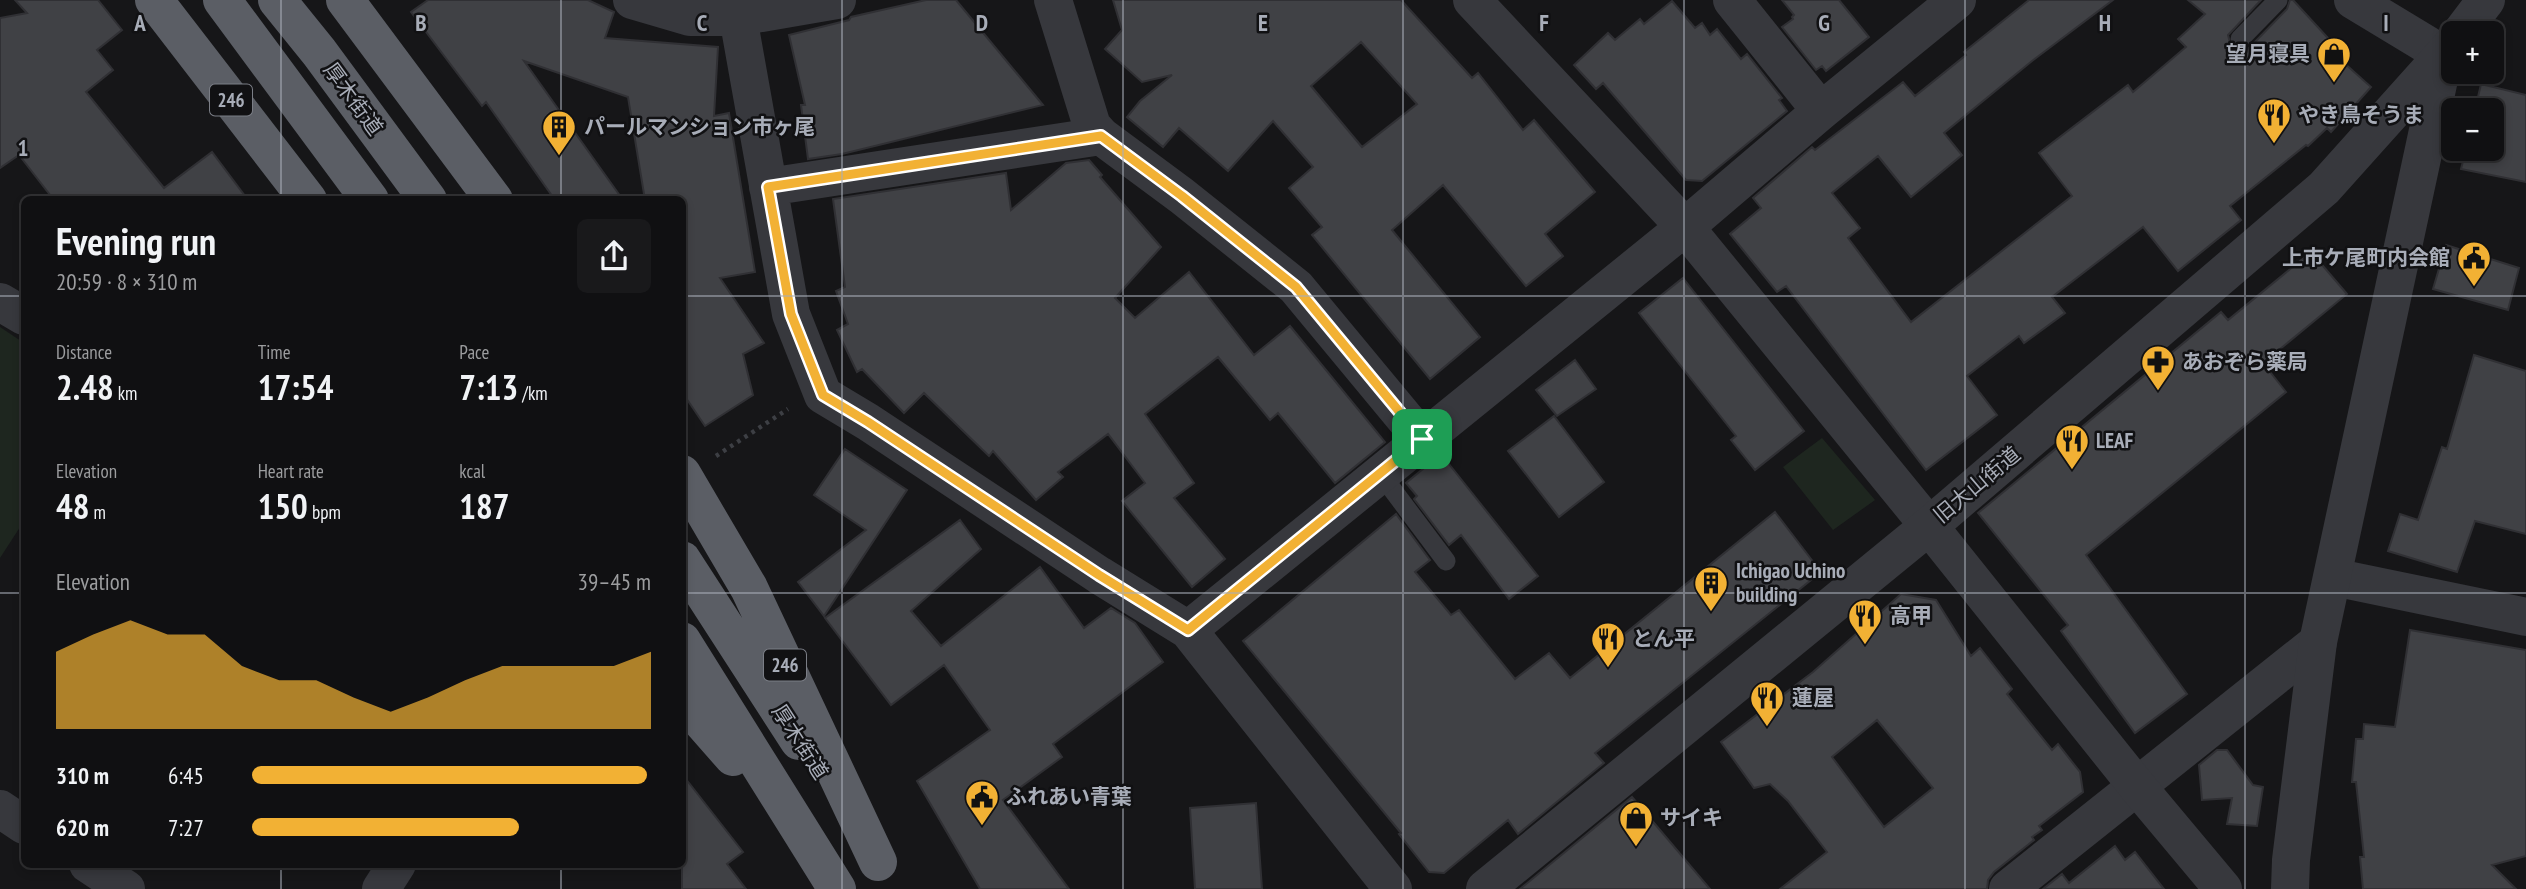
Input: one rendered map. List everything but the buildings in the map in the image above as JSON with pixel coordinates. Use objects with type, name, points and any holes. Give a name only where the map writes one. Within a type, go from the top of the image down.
[{"type":"highway","name":"246","points":[[154,0],[305,196]]},
{"type":"highway","name":"246","points":[[222,0],[367,196]]},
{"type":"highway","name":"厚木街道","points":[[277,0],[319,52],[425,196]]},
{"type":"highway","points":[[345,0],[491,196]]},
{"type":"highway","name":"246","points":[[695,468],[886,876]]},
{"type":"highway","name":"厚木街道","points":[[686,566],[886,876]]},
{"type":"highway","points":[[686,647],[837,889]]},
{"type":"highway","points":[[686,704],[810,846]]},
{"type":"street","points":[[632,0],[690,18],[736,9],[837,0]]},
{"type":"street","points":[[1053,0],[1091,125],[1101,136],[1182,196],[1296,287],[1422,439]]},
{"type":"street","points":[[1472,0],[1685,226],[2223,889]]},
{"type":"street","points":[[1732,0],[1821,111]]},
{"type":"street","points":[[1188,630],[1685,226],[1957,0]]},
{"type":"street","points":[[2353,0],[2441,39]]},
{"type":"street","name":"旧大山街道","points":[[2470,21],[2486,0]]},
{"type":"street","points":[[736,9],[791,314],[823,395],[1188,630],[1393,889]]},
{"type":"street","name":"旧大山街道","points":[[1485,889],[1929,526],[2324,188],[2441,57]]},
{"type":"street","name":"旧大山街道","points":[[2290,889],[2291,860],[2318,642],[2444,84]]},
{"type":"street","points":[[768,187],[1101,136]]},
{"type":"street","points":[[0,302],[21,314]]},
{"type":"street","points":[[2333,577],[2526,617]]},
{"type":"street","points":[[2008,889],[2318,642]]},
{"type":"street","points":[[0,809],[21,823]]},
{"type":"street","points":[[94,868],[127,889]]},
{"type":"street","points":[[381,889],[394,868]]},
{"type":"lane","points":[[2240,38],[2278,0]]},
{"type":"lane","points":[[1380,473],[1447,561]]},
{"type":"path","points":[[695,468],[819,389]]},
{"type":"shaded area","points":[[0,327],[21,341],[21,526],[0,558]]},
{"type":"shaded area","points":[[1822,438],[1875,500],[1833,530],[1783,467]]},
{"type":"place","name":"望月寝具","points":[[2334,84]]},
{"type":"place","name":"やき鳥そうま","points":[[2274,145]]},
{"type":"place","name":"パールマンション市ヶ尾","points":[[559,157]]},
{"type":"place","name":"上市ケ尾町内会館","points":[[2474,288]]},
{"type":"place","name":"あおぞら薬局","points":[[2158,392]]},
{"type":"place","name":"LEAF","points":[[2072,471]]},
{"type":"place","name":"Ichigao Uchino building","points":[[1711,613]]},
{"type":"place","name":"高甲","points":[[1865,646]]},
{"type":"place","name":"とん平","points":[[1608,669]]},
{"type":"place","name":"蓮屋","points":[[1767,728]]},
{"type":"place","name":"ふれあい青葉","points":[[982,827]]},
{"type":"place","name":"サイキ","points":[[1636,848]]},
{"type":"route","points":[[1101,136],[1182,196],[1296,287],[1422,439],[1188,630],[823,395],[791,314],[768,187],[1101,136]]}]
